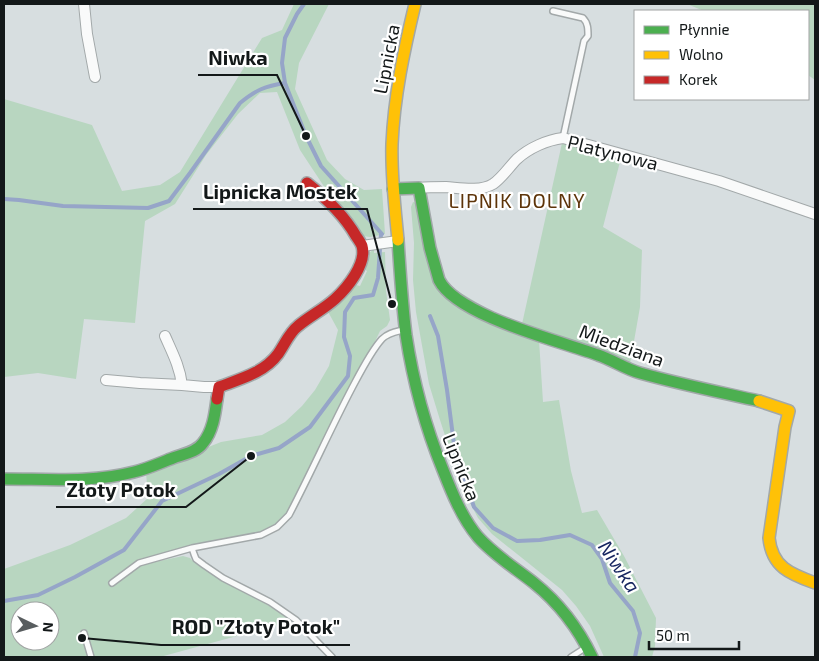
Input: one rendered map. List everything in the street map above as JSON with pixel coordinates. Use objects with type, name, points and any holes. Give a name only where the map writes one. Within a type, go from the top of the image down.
[{"type":"street","points":[[84,4],[87,34],[95,77]]},
{"type":"street","name":"Lipnicka","points":[[415,4],[397,90],[393,131],[392,242],[411,362],[426,422],[444,474],[471,528],[496,554],[542,590],[561,608],[590,652]]},
{"type":"street","name":"Platynowa","points":[[419,188],[445,187],[468,189],[492,185],[518,158],[532,149],[563,138],[719,181],[815,214]]},
{"type":"street","points":[[307,183],[344,217],[365,245]]},
{"type":"street","points":[[393,189],[419,188]]},
{"type":"street","name":"Miedziana","points":[[419,188],[437,276],[442,286],[464,304],[500,321],[600,355],[626,369],[638,373],[767,403],[788,411],[769,548],[772,558],[778,565],[815,582]]},
{"type":"street","points":[[365,245],[392,242]]},
{"type":"street","points":[[106,380],[204,387],[219,386],[264,369],[296,328],[337,296],[352,280],[365,245]]},
{"type":"street","points":[[165,336],[177,364],[182,385]]},
{"type":"street","points":[[4,479],[106,477],[140,471],[187,454],[200,446],[211,428],[219,386]]},
{"type":"lane","points":[[553,11],[583,18],[586,21],[588,36],[584,41],[563,138]]},
{"type":"lane","points":[[112,583],[139,563],[192,548],[261,535],[277,527],[289,515],[340,410],[381,340],[387,334],[406,330]]},
{"type":"lane","points":[[192,548],[196,559],[204,565],[223,578],[270,602],[296,620],[332,657]]},
{"type":"lane","points":[[84,633],[91,657]]},
{"type":"lane","points":[[571,657],[590,652]]},
{"type":"green space","points":[[294,4],[329,4],[299,63],[295,89],[327,160],[345,179],[364,190],[382,189],[385,234],[370,237],[363,236],[325,188],[300,150],[277,92],[260,93],[238,114],[206,155],[175,204],[145,221],[135,323],[84,319],[76,379],[38,373],[4,377],[4,99],[92,125],[122,191],[160,185],[180,172],[262,38],[282,30]]},
{"type":"green space","points":[[687,4],[815,4],[815,80],[809,76],[809,10],[702,10]]},
{"type":"green space","points":[[562,143],[621,158],[603,227],[642,250],[640,307],[630,364],[522,324]]},
{"type":"green space","points":[[413,202],[416,203],[431,275],[539,340],[543,402],[559,400],[571,471],[582,513],[597,510],[624,556],[656,618],[655,646],[652,657],[604,657],[590,626],[576,606],[562,590],[492,534],[478,518],[468,499],[453,460],[429,384],[416,312],[413,280],[414,243],[411,207]]},
{"type":"green space","points":[[374,249],[374,253],[385,252],[386,291],[390,320],[387,326],[380,331],[361,366],[282,519],[269,529],[252,535],[188,547],[153,556],[150,563],[183,556],[190,558],[220,579],[250,593],[292,621],[160,657],[4,657],[4,569],[70,545],[126,518],[148,498],[146,472],[221,442],[262,435],[285,422],[315,390],[329,366],[338,330],[326,308],[352,284],[360,286],[367,271],[363,268],[365,256]]},
{"type":"waterway","name":"Niwka","points":[[304,4],[285,38],[282,63],[285,83],[306,136],[321,166],[382,234]]},
{"type":"waterway","points":[[4,199],[63,206],[148,208],[169,201],[240,103],[261,89],[285,83]]},
{"type":"waterway","points":[[4,601],[38,595],[124,550],[162,501],[219,474],[251,456],[279,448],[310,427],[348,376],[350,356],[344,337],[345,312],[354,298],[373,295],[378,278],[381,234]]},
{"type":"waterway","name":"Niwka","points":[[430,316],[438,336],[455,452],[474,507],[493,528],[517,541],[540,540],[570,535],[592,545],[602,559],[610,583],[633,611],[640,633],[635,657]]},
{"type":"traffic: fast","points":[[393,189],[419,188],[430,248],[439,280],[449,293],[466,305],[511,326],[598,355],[635,371],[759,401]]},
{"type":"traffic: fast","points":[[398,240],[406,335],[412,369],[431,437],[462,514],[484,544],[552,599],[581,636],[592,657]]},
{"type":"traffic: fast","points":[[4,479],[69,480],[102,478],[134,472],[190,452],[197,449],[209,433],[217,399]]},
{"type":"traffic: slow","points":[[398,240],[392,168],[393,126],[400,74],[415,4]]},
{"type":"traffic: slow","points":[[759,401],[789,411],[769,538],[771,548],[778,563],[784,568],[815,583]]},
{"type":"traffic: jam","points":[[217,399],[219,387],[251,375],[272,361],[295,329],[335,299],[345,289],[359,268],[363,253],[360,242],[340,214],[307,183]]},
{"type":"place","name":"Niwka","points":[[306,136]]},
{"type":"place","name":"Lipnicka Mostek","points":[[392,304]]},
{"type":"place","name":"Złoty Potok","points":[[251,456]]},
{"type":"place","name":"ROD \"Złoty Potok\"","points":[[82,638]]},
{"type":"district","name":"LIPNIK DOLNY","points":[[517,200]]}]
